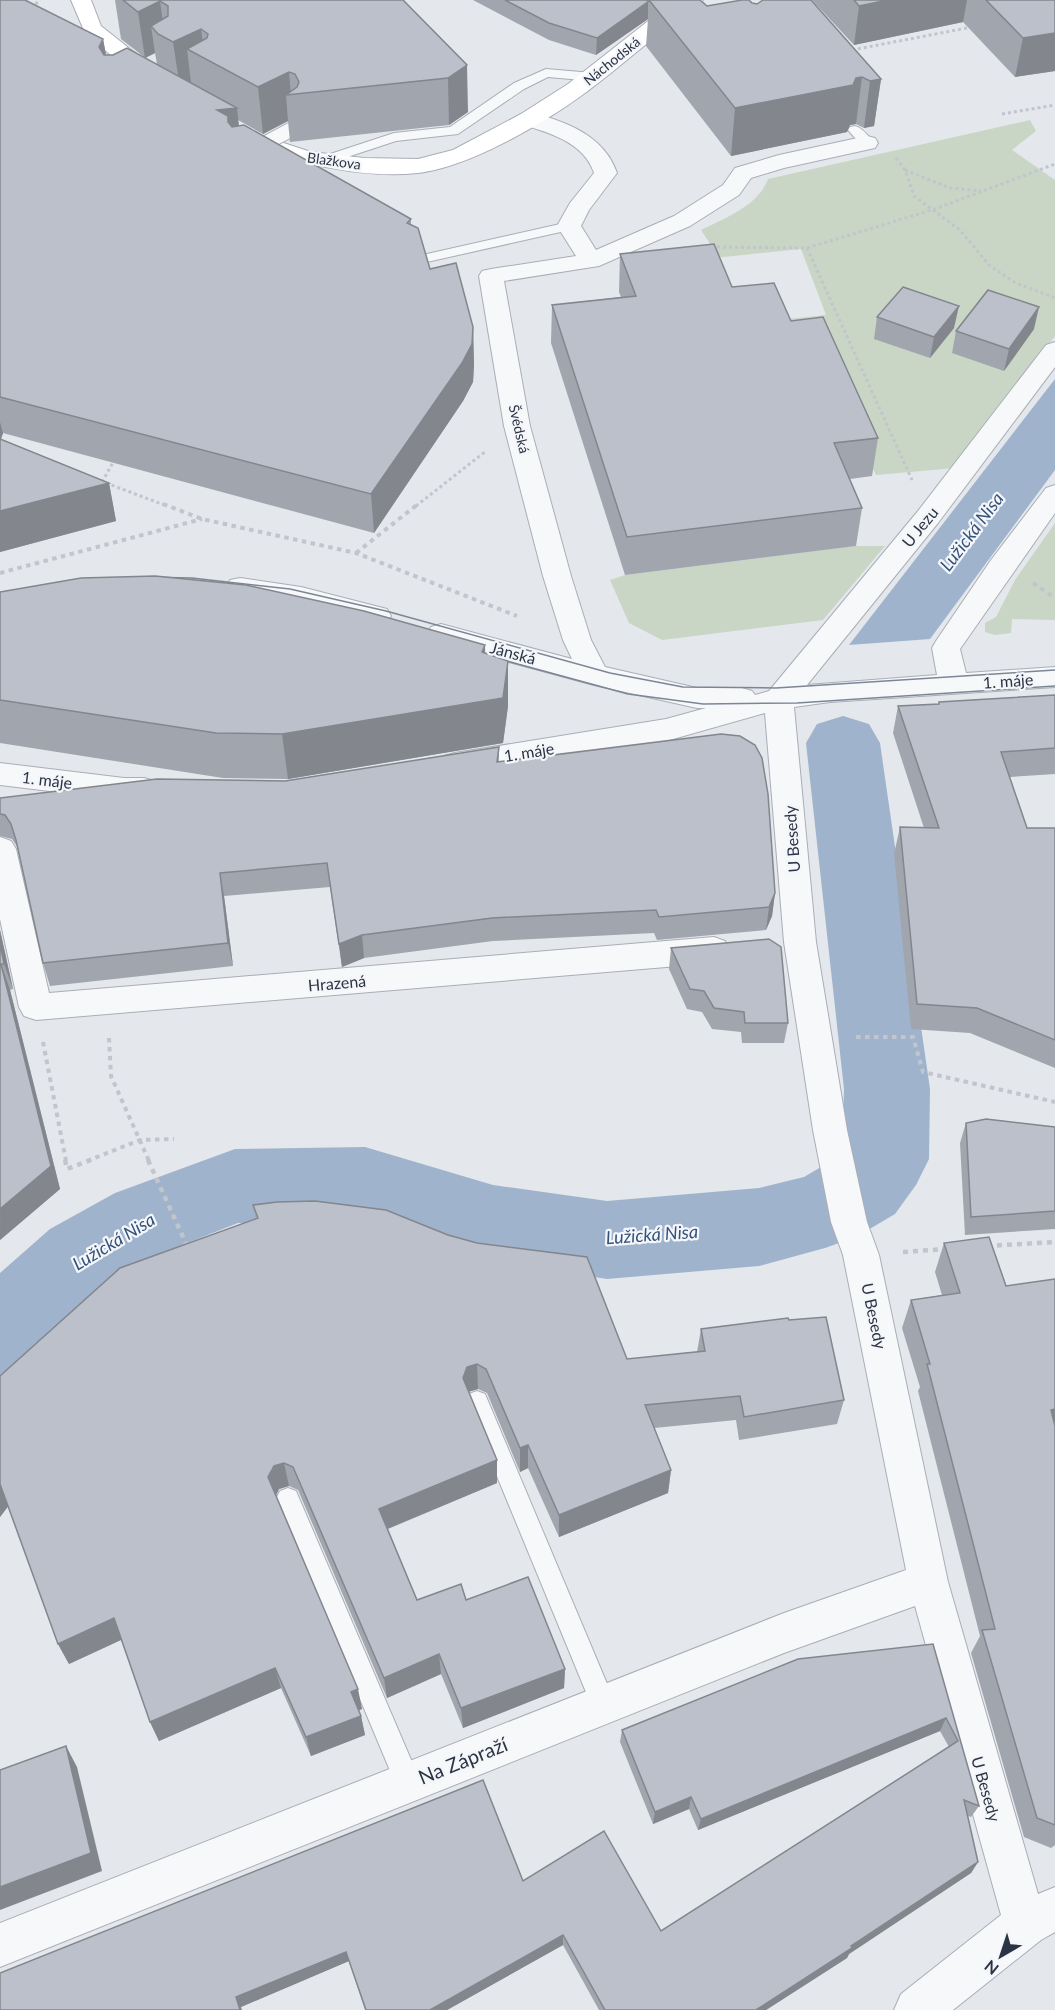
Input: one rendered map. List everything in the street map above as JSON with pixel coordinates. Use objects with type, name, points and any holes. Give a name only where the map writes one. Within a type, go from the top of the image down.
[{"type":"street","points":[[83,1],[92,29],[141,69],[160,89]]},
{"type":"street","name":"Náchodská","points":[[529,119],[593,76],[659,22],[696,2]]},
{"type":"street","points":[[529,119],[553,127],[583,142],[599,155],[604,163],[606,173],[578,208],[569,226],[591,261]]},
{"type":"street","name":"Blažkova","points":[[234,130],[271,147],[323,161],[364,165],[418,166],[461,155],[529,119]]},
{"type":"street","name":"Švédská","points":[[594,675],[577,640],[556,576],[517,426],[491,276],[591,261],[681,221],[731,189],[743,173],[861,137]]},
{"type":"street","name":"U Jezu","points":[[779,699],[928,517],[1055,350]]},
{"type":"street","points":[[954,684],[946,648],[1001,567],[1055,494]]},
{"type":"street","name":"Jánská","points":[[219,586],[301,596],[594,675],[697,698],[779,699]]},
{"type":"street","name":"1. máje","points":[[430,768],[666,730],[779,699],[830,692],[1055,677]]},
{"type":"street","name":"U Besedy","points":[[779,699],[788,943],[855,1238],[928,1582],[1040,1916]]},
{"type":"street","name":"1. máje","points":[[0,774],[124,789],[171,790]]},
{"type":"street","points":[[0,849],[36,1007]]},
{"type":"street","name":"Hrazená","points":[[36,1007],[741,948]]},
{"type":"street","name":"Na Zápraží","points":[[0,1945],[784,1633],[928,1582]]},
{"type":"street","points":[[929,2006],[1040,1916]]},
{"type":"lane","points":[[157,62],[128,76],[160,89]]},
{"type":"lane","points":[[323,161],[394,137],[453,131],[519,86],[546,73],[593,76]]},
{"type":"lane","points":[[241,156],[294,128]]},
{"type":"lane","points":[[418,260],[569,226]]},
{"type":"lane","points":[[477,1401],[604,1705]]},
{"type":"lane","points":[[288,1499],[408,1783]]},
{"type":"path","points":[[25,12],[40,0]]},
{"type":"path","points":[[846,51],[974,27]]},
{"type":"path","points":[[1002,114],[1055,105]]},
{"type":"path","points":[[892,154],[905,170],[914,196],[935,209],[966,236],[982,259],[1002,275],[1028,289],[1055,298]]},
{"type":"path","points":[[928,517],[807,248],[935,209],[1055,164]]},
{"type":"path","points":[[905,170],[950,188],[982,191]]},
{"type":"path","points":[[356,553],[517,426]]},
{"type":"path","points":[[120,451],[102,482],[202,519],[356,553],[577,640]]},
{"type":"path","points":[[0,573],[202,519]]},
{"type":"path","points":[[107,1000],[111,1076],[189,1251],[199,1249]]},
{"type":"path","points":[[36,1007],[67,1169],[140,1140],[174,1139]]},
{"type":"path","points":[[854,1037],[913,1037],[923,1072],[1055,1102]]},
{"type":"path","points":[[855,1238],[952,1249]]},
{"type":"path","points":[[975,1247],[1055,1242]]},
{"type":"green space","points":[[1030,120],[1036,131],[1012,150],[1055,180],[1055,336],[955,468],[876,475],[818,355],[770,321],[826,315],[801,249],[714,258],[709,242],[701,230],[749,204],[757,197],[768,179]]},
{"type":"green space","points":[[1055,523],[1055,620],[1012,619],[1011,633],[995,635],[985,632],[985,623],[996,617],[1015,580]]},
{"type":"green space","points":[[856,546],[885,546],[823,620],[662,640],[629,623],[610,580],[625,575]]},
{"type":"water","points":[[1055,379],[1055,470],[930,639],[849,645]]},
{"type":"building","points":[[0,0],[25,0],[103,39],[99,47],[104,55],[113,55],[127,48],[237,108],[217,110],[228,116],[228,122],[232,127],[244,125],[411,219],[407,223],[418,228],[430,269],[456,263],[473,327],[472,344],[462,363],[371,494],[0,397]]},
{"type":"building","points":[[123,0],[403,0],[467,65],[448,78],[286,95],[297,87],[299,82],[295,74],[289,72],[258,87],[187,49],[207,38],[208,34],[201,29],[173,42],[158,34],[151,26],[168,16],[168,6],[160,1],[138,12]]},
{"type":"building","points":[[505,0],[649,1],[597,38],[549,23]]},
{"type":"building","points":[[649,0],[700,0],[707,6],[742,0],[749,0],[757,4],[763,0],[811,0],[881,79],[870,81],[862,77],[856,78],[853,85],[735,108]]},
{"type":"building","points":[[854,0],[888,0],[859,6]]},
{"type":"building","points":[[986,0],[1055,0],[1055,33],[1023,38]]},
{"type":"building","points":[[714,244],[732,287],[774,283],[791,321],[823,317],[878,438],[834,443],[862,508],[627,537],[552,305],[636,296],[620,254]]},
{"type":"building","points":[[903,287],[959,306],[934,337],[877,317]]},
{"type":"building","points":[[988,290],[1039,307],[1009,349],[956,331]]},
{"type":"building","points":[[0,439],[109,483],[0,511]]},
{"type":"building","points":[[155,576],[246,585],[364,611],[485,645],[482,652],[508,661],[503,698],[282,734],[216,733],[0,700],[0,592],[81,578]]},
{"type":"building","points":[[1055,695],[1055,748],[1001,752],[1027,828],[1055,828],[1055,1040],[977,1008],[917,1004],[900,827],[939,828],[898,706]]},
{"type":"building","points":[[721,734],[740,736],[755,745],[762,758],[768,794],[775,893],[769,907],[659,917],[656,910],[492,918],[362,935],[339,944],[327,863],[220,873],[228,943],[43,963],[16,840],[11,824],[5,815],[0,814],[0,798],[157,779],[285,781],[499,747],[497,762]]},
{"type":"building","points":[[769,939],[781,947],[788,1023],[745,1023],[744,1012],[714,1008],[704,991],[690,989],[671,948]]},
{"type":"building","points":[[0,943],[4,964],[1,964],[51,1166],[0,1209]]},
{"type":"building","points":[[986,1119],[1055,1127],[1055,1211],[971,1217],[966,1123]]},
{"type":"building","points":[[315,1201],[386,1210],[448,1235],[477,1243],[587,1257],[627,1359],[705,1351],[701,1329],[788,1318],[789,1320],[826,1317],[844,1400],[744,1417],[740,1396],[645,1405],[671,1470],[559,1515],[528,1445],[520,1448],[486,1369],[477,1364],[467,1367],[463,1378],[497,1460],[379,1509],[417,1600],[461,1584],[466,1600],[528,1577],[565,1669],[461,1708],[439,1654],[384,1678],[293,1467],[284,1463],[274,1466],[268,1477],[358,1689],[351,1692],[361,1716],[306,1737],[275,1668],[150,1722],[114,1618],[58,1644],[0,1484],[0,1376],[120,1268],[258,1218],[253,1205]]},
{"type":"building","points":[[989,1237],[1006,1286],[1055,1279],[1055,1409],[1051,1410],[1055,1426],[1055,1825],[1037,1818],[982,1630],[995,1629],[927,1364],[930,1364],[911,1300],[960,1293],[944,1243]]},
{"type":"building","points":[[933,1644],[979,1806],[964,1800],[978,1862],[756,2010],[605,2010],[563,1935],[430,2010],[366,2010],[346,1952],[236,1997],[240,2010],[0,2010],[0,1973],[483,1780],[523,1881],[604,1831],[661,1931],[958,1741],[946,1718],[701,1819],[691,1797],[655,1812],[622,1730],[798,1659]]},
{"type":"building","points":[[66,1746],[91,1853],[0,1887],[0,1770]]},
{"type":"waterway","name":"Lužická Nisa","points":[[0,1341],[30,1304],[82,1257],[146,1220],[235,1186],[365,1184],[493,1223],[607,1240],[759,1227],[825,1210],[864,1187],[885,1159],[887,1089],[843,743]]},
{"type":"tram line","points":[[142,577],[192,578],[290,589],[386,611],[610,673],[683,687],[776,688],[1055,670]]},
{"type":"tram line","points":[[492,657],[628,694],[703,704],[797,703],[1055,686]]}]
